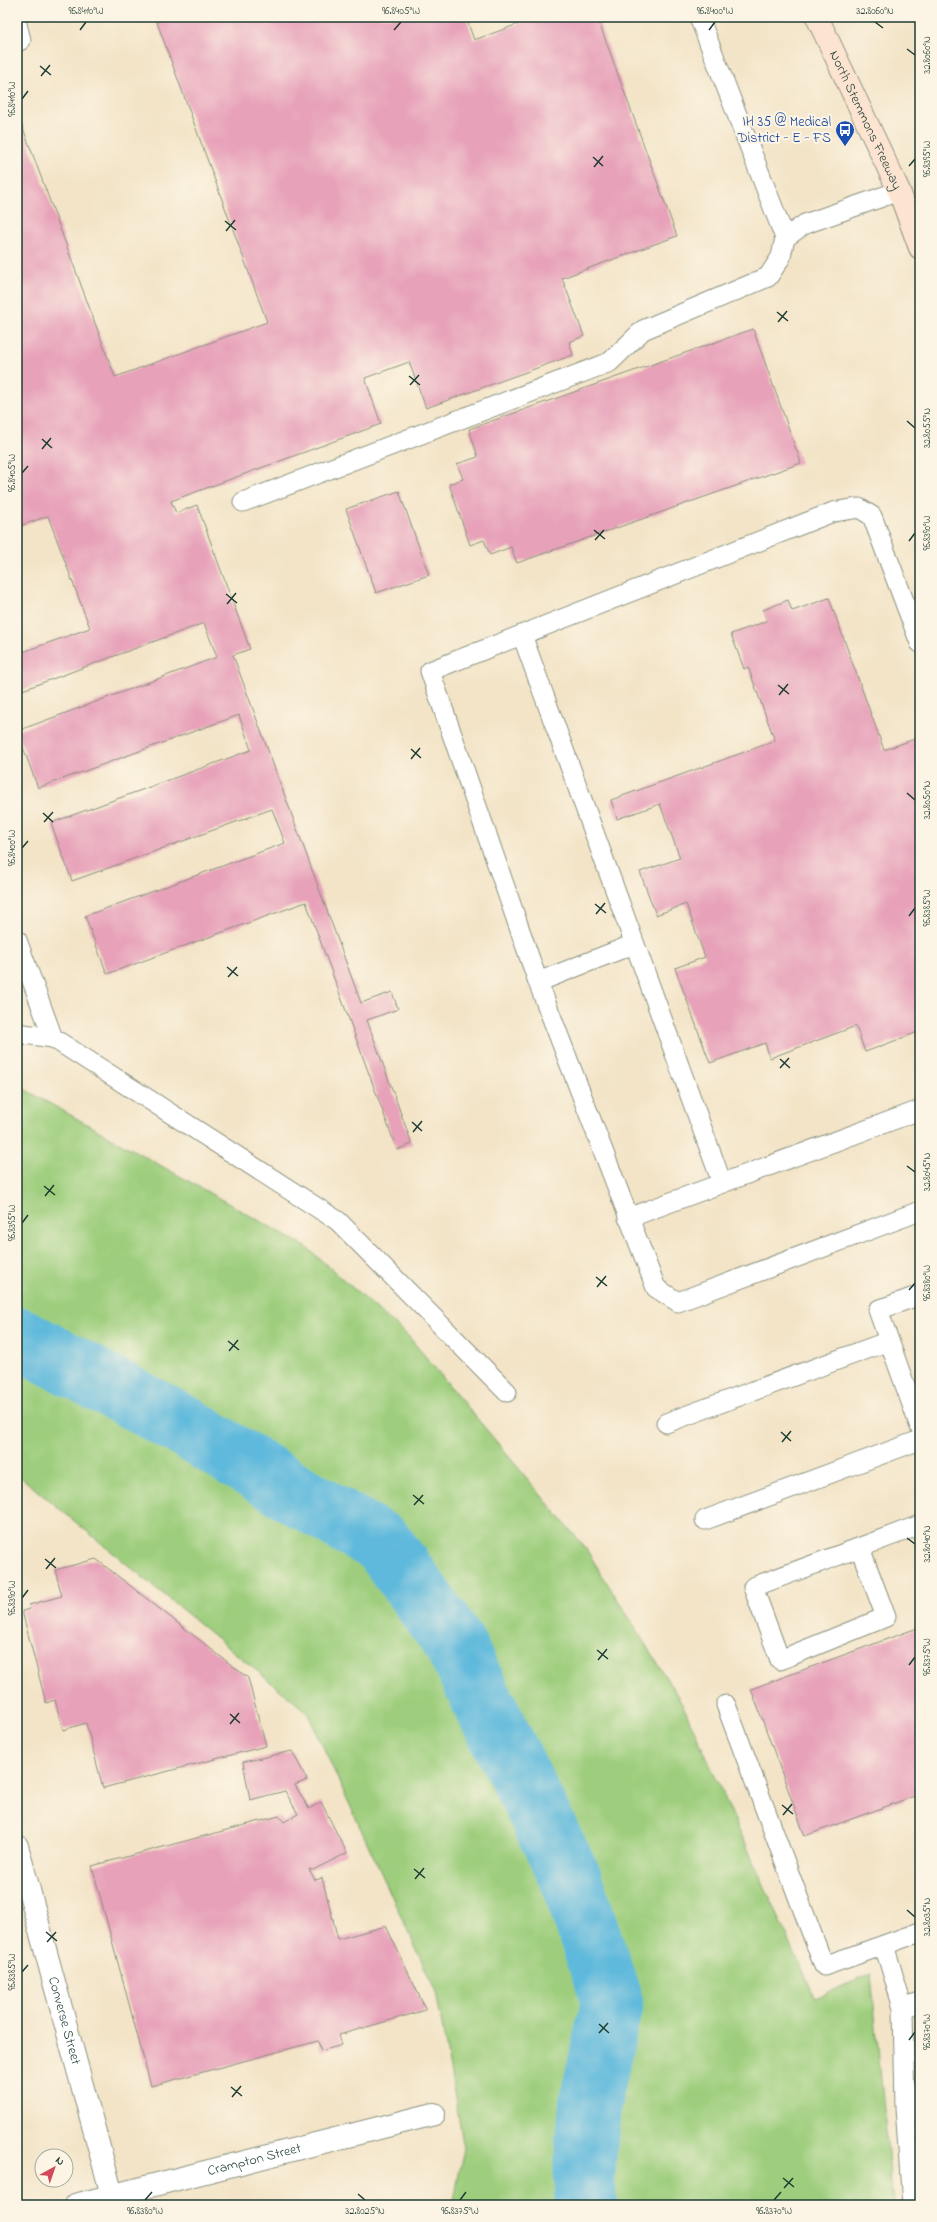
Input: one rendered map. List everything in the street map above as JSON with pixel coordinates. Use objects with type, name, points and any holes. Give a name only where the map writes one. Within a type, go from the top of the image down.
[{"type":"main road","name":"North Stemmons Freeway","points":[[817,17],[899,191],[920,248]]},
{"type":"street","name":"Converse Street","points":[[17,1846],[112,2195]]},
{"type":"street","name":"Crampton Street","points":[[75,2205],[434,2114]]},
{"type":"lane","points":[[243,502],[610,362],[644,330],[768,277],[780,257],[785,238],[699,17]]},
{"type":"lane","points":[[17,24],[21,40],[17,42]]},
{"type":"lane","points":[[785,238],[806,224],[899,191]]},
{"type":"lane","points":[[920,643],[872,516],[859,508],[833,512],[430,671],[538,982],[656,1288],[678,1302],[920,1211]]},
{"type":"lane","points":[[522,635],[722,1183]]},
{"type":"lane","points":[[17,940],[53,1038]]},
{"type":"lane","points":[[538,982],[634,944]]},
{"type":"lane","points":[[17,1033],[53,1038],[338,1221],[507,1392]]},
{"type":"lane","points":[[628,1218],[920,1110]]},
{"type":"lane","points":[[920,1295],[878,1310],[920,1427]]},
{"type":"lane","points":[[666,1423],[889,1341]]},
{"type":"lane","points":[[705,1520],[920,1440]]},
{"type":"lane","points":[[860,1548],[886,1617],[780,1660],[754,1587],[920,1525]]},
{"type":"lane","points":[[726,1706],[824,1966],[920,1932]]},
{"type":"lane","points":[[884,1945],[912,2005],[904,2107],[912,2205]]},
{"type":"green space","points":[[17,1085],[306,1247],[409,1337],[586,1549],[682,1703],[815,1998],[871,1974],[893,2205],[453,2205],[464,2148],[436,1992],[307,1712],[17,1474]]},
{"type":"building","points":[[155,17],[466,17],[474,40],[538,17],[597,17],[677,236],[562,278],[584,336],[569,342],[573,355],[426,408],[409,362],[365,378],[381,424],[171,501],[176,513],[197,505],[250,649],[233,655],[361,1003],[392,992],[398,1009],[367,1020],[412,1144],[397,1150],[306,902],[107,974],[85,916],[285,843],[272,809],[72,881],[51,823],[251,750],[239,715],[38,788],[17,731],[217,657],[204,623],[17,692],[17,654],[90,628],[48,516],[17,527],[17,112],[115,377],[267,322]]},
{"type":"building","points":[[753,329],[801,463],[517,563],[511,547],[490,555],[484,540],[470,545],[449,484],[463,479],[457,464],[478,457],[469,429]]},
{"type":"building","points":[[399,491],[429,575],[376,593],[346,509]]},
{"type":"building","points":[[829,598],[884,750],[920,737],[920,1036],[918,1032],[865,1052],[856,1026],[770,1058],[765,1043],[710,1063],[675,968],[705,957],[686,904],[656,915],[640,872],[680,858],[660,804],[617,819],[611,800],[775,741],[748,667],[744,669],[731,634],[767,621],[763,610],[788,600],[792,611]]},
{"type":"building","points":[[96,1559],[248,1678],[266,1746],[103,1788],[86,1723],[63,1730],[55,1700],[46,1703],[22,1611],[30,1609],[29,1605],[62,1596],[55,1570]]},
{"type":"building","points":[[920,1627],[920,1794],[805,1836],[751,1689]]},
{"type":"building","points":[[292,1751],[307,1780],[295,1785],[309,1809],[321,1802],[347,1853],[313,1870],[309,1869],[315,1880],[322,1878],[338,1939],[386,1926],[426,2010],[339,2035],[342,2045],[321,2051],[318,2041],[151,2086],[92,1866],[279,1816],[284,1822],[298,1814],[285,1791],[250,1800],[243,1762]]},
{"type":"waterway","points":[[17,1337],[186,1427],[303,1498],[383,1544],[453,1641],[571,1879],[612,2002],[590,2104],[584,2177],[586,2205]]},
{"type":"place","name":"IH 35 @ Medical District - E - FS","points":[[845,147]]}]
